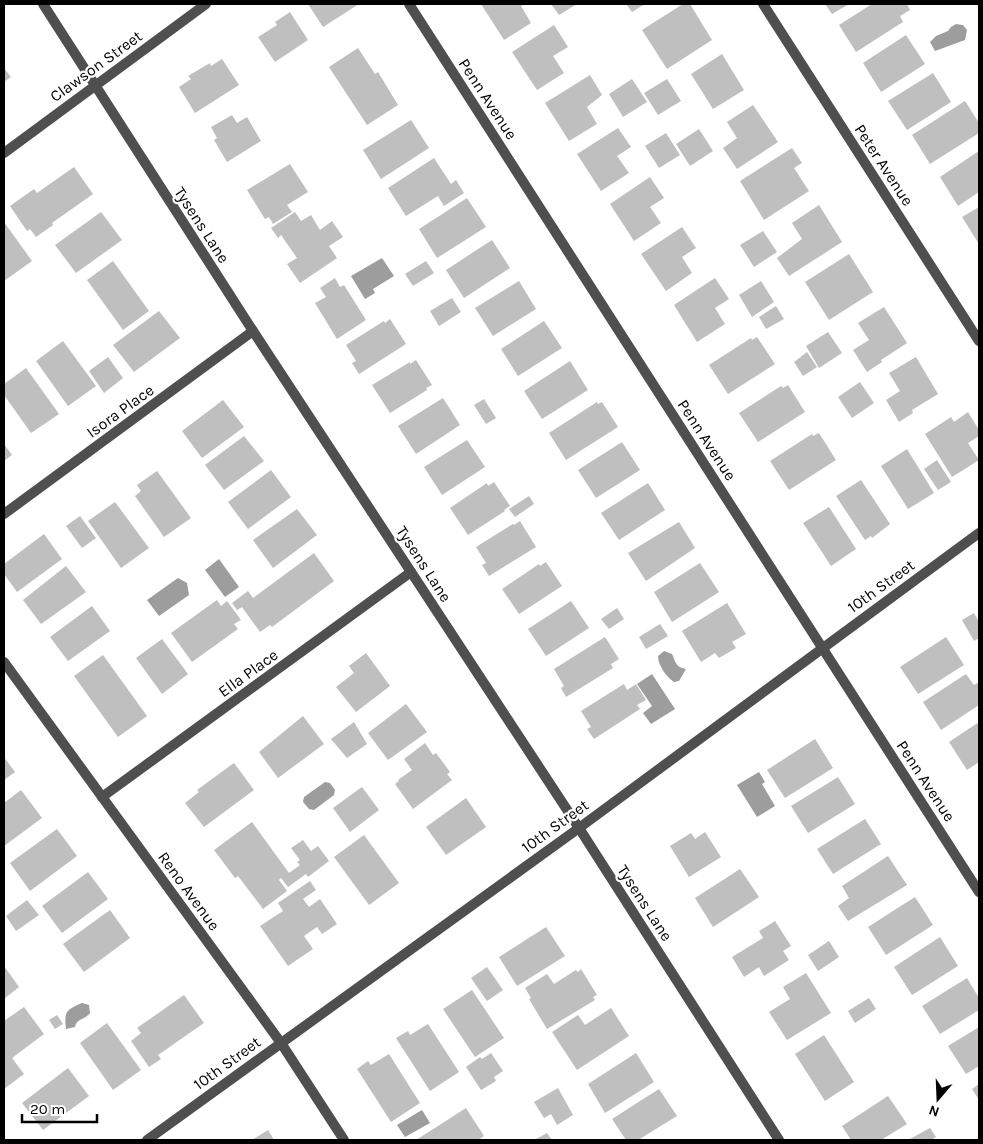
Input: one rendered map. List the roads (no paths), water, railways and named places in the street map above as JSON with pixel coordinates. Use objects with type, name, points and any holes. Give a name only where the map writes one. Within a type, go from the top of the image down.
[{"type":"street","name":"Tysens Lane","points":[[43,4],[253,331],[579,828],[779,1140]]},
{"type":"street","name":"Clawson Street","points":[[4,153],[206,4]]},
{"type":"street","name":"Penn Avenue","points":[[410,4],[979,892]]},
{"type":"street","name":"Peter Avenue","points":[[763,4],[979,342]]},
{"type":"street","name":"Isora Place","points":[[4,514],[253,331]]},
{"type":"street","name":"10th Street","points":[[147,1140],[579,828],[979,534]]},
{"type":"street","name":"Ella Place","points":[[102,797],[412,572]]},
{"type":"street","name":"Reno Avenue","points":[[4,662],[281,1043],[344,1140]]}]
